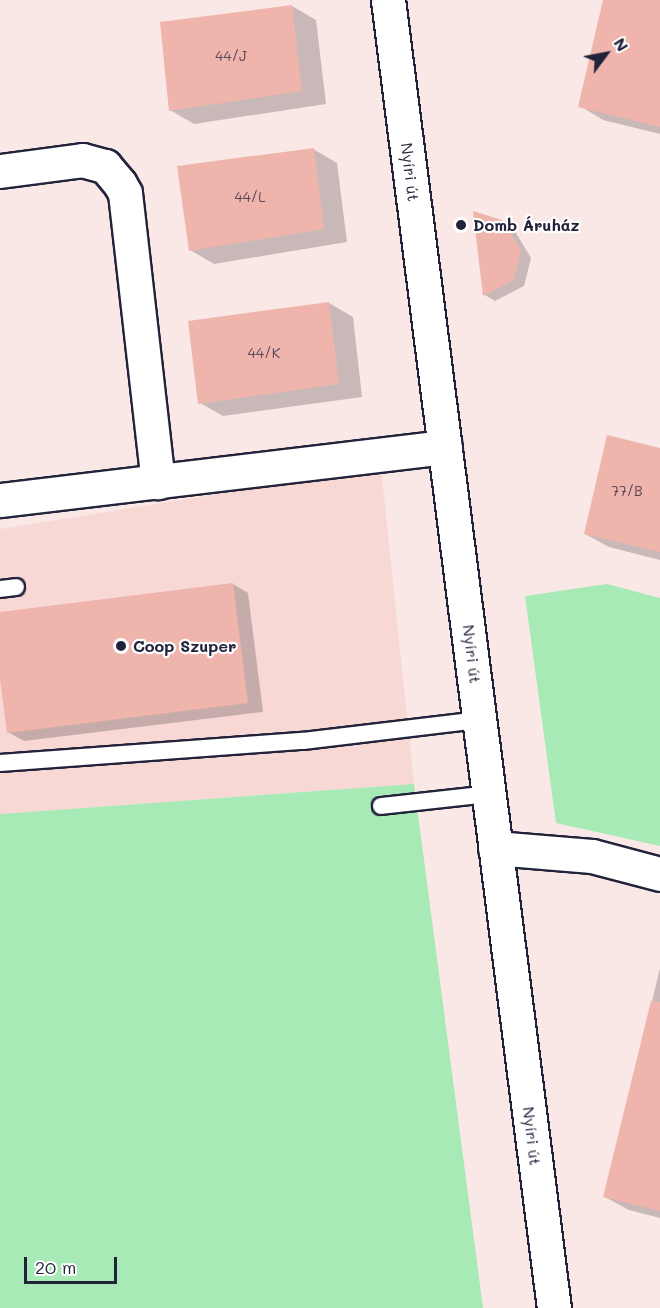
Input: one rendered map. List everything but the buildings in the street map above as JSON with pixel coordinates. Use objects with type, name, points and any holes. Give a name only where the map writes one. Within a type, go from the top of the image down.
[{"type":"street","name":"Nyíri út","points":[[388,0],[554,1308]]},
{"type":"street","points":[[0,171],[82,160],[105,166],[120,184],[125,194],[158,482]]},
{"type":"street","points":[[0,500],[445,447]]},
{"type":"street","points":[[495,848],[592,856],[660,874]]},
{"type":"lane","points":[[0,764],[303,741],[480,720]]},
{"type":"lane","points":[[381,806],[489,794]]},
{"type":"shaded area","points":[[381,468],[414,784],[0,814],[0,529]]},
{"type":"green space","points":[[607,584],[660,598],[660,846],[556,823],[525,596]]},
{"type":"green space","points":[[414,784],[483,1308],[0,1308],[0,814]]},
{"type":"place","name":"Domb Áruház","points":[[461,225]]},
{"type":"place","name":"Coop Szuper","points":[[121,646]]}]
